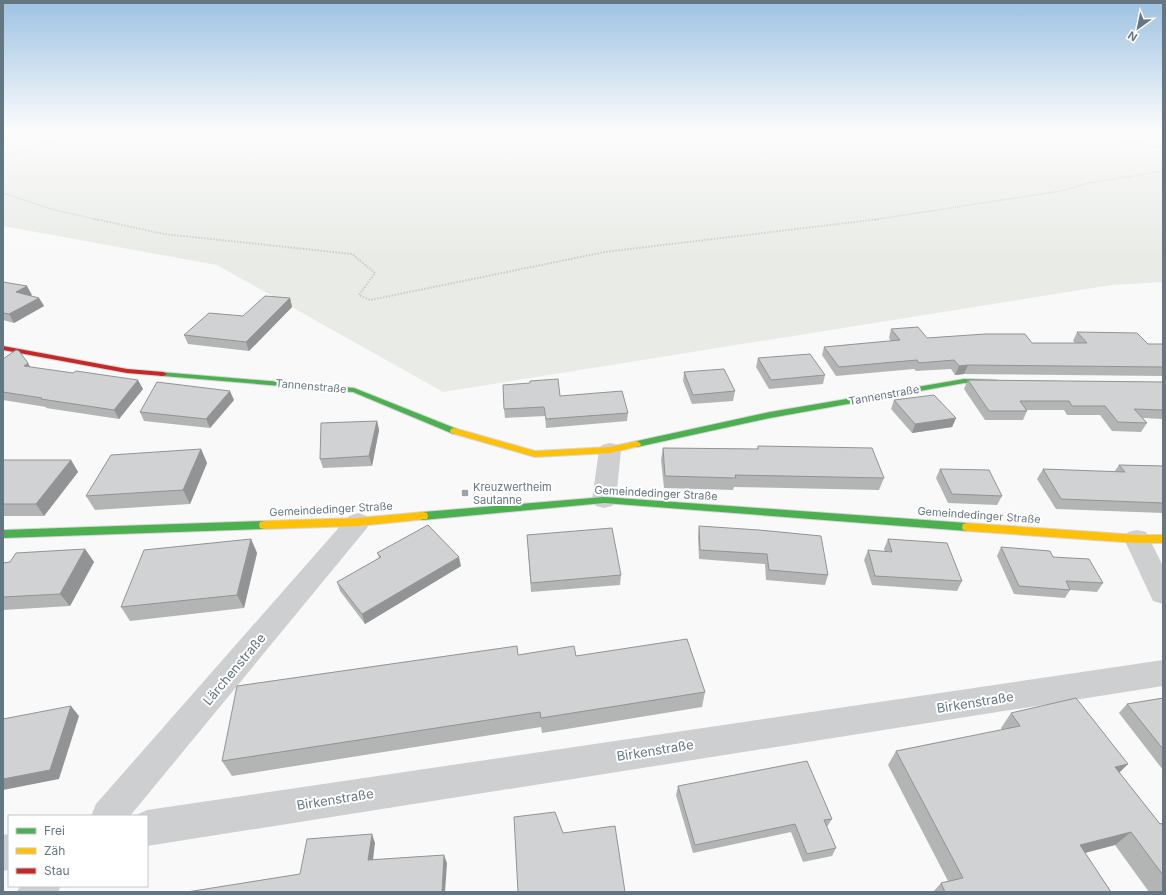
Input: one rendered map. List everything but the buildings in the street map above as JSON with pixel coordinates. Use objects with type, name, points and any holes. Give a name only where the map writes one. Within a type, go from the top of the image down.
[{"type":"street","name":"Tannenstraße","points":[[3,348],[127,371],[354,390],[460,433],[535,454],[610,450],[770,415],[964,381],[1004,382]]},
{"type":"street","points":[[604,500],[610,450]]},
{"type":"street","name":"Gemeindedinger Straße","points":[[3,534],[358,522],[604,500],[1137,539],[1163,539]]},
{"type":"street","name":"Lärchenstraße","points":[[109,815],[358,522]]},
{"type":"street","points":[[1137,539],[1163,593]]},
{"type":"street","name":"Birkenstraße","points":[[148,828],[1163,673]]},
{"type":"path","points":[[3,193],[51,209],[164,234],[352,254],[376,273],[359,295],[370,300],[606,252],[910,215],[1061,191],[1089,183],[1152,173]]},
{"type":"shaded area","points":[[3,173],[1163,173],[1163,282],[1111,285],[443,392],[217,265],[3,226]]},
{"type":"traffic: fast","points":[[163,374],[354,390],[454,431]]},
{"type":"traffic: fast","points":[[637,444],[770,415],[964,381],[996,382]]},
{"type":"traffic: fast","points":[[423,516],[604,500],[967,527]]},
{"type":"traffic: fast","points":[[3,534],[264,525]]},
{"type":"traffic: slow","points":[[454,431],[535,454],[610,450],[637,444]]},
{"type":"traffic: slow","points":[[264,525],[358,522],[423,516]]},
{"type":"traffic: slow","points":[[967,527],[1137,539],[1163,539]]},
{"type":"traffic: jam","points":[[3,348],[127,371],[163,374]]},
{"type":"place","name":"Kreuzwertheim Sautanne","points":[[465,493]]}]
